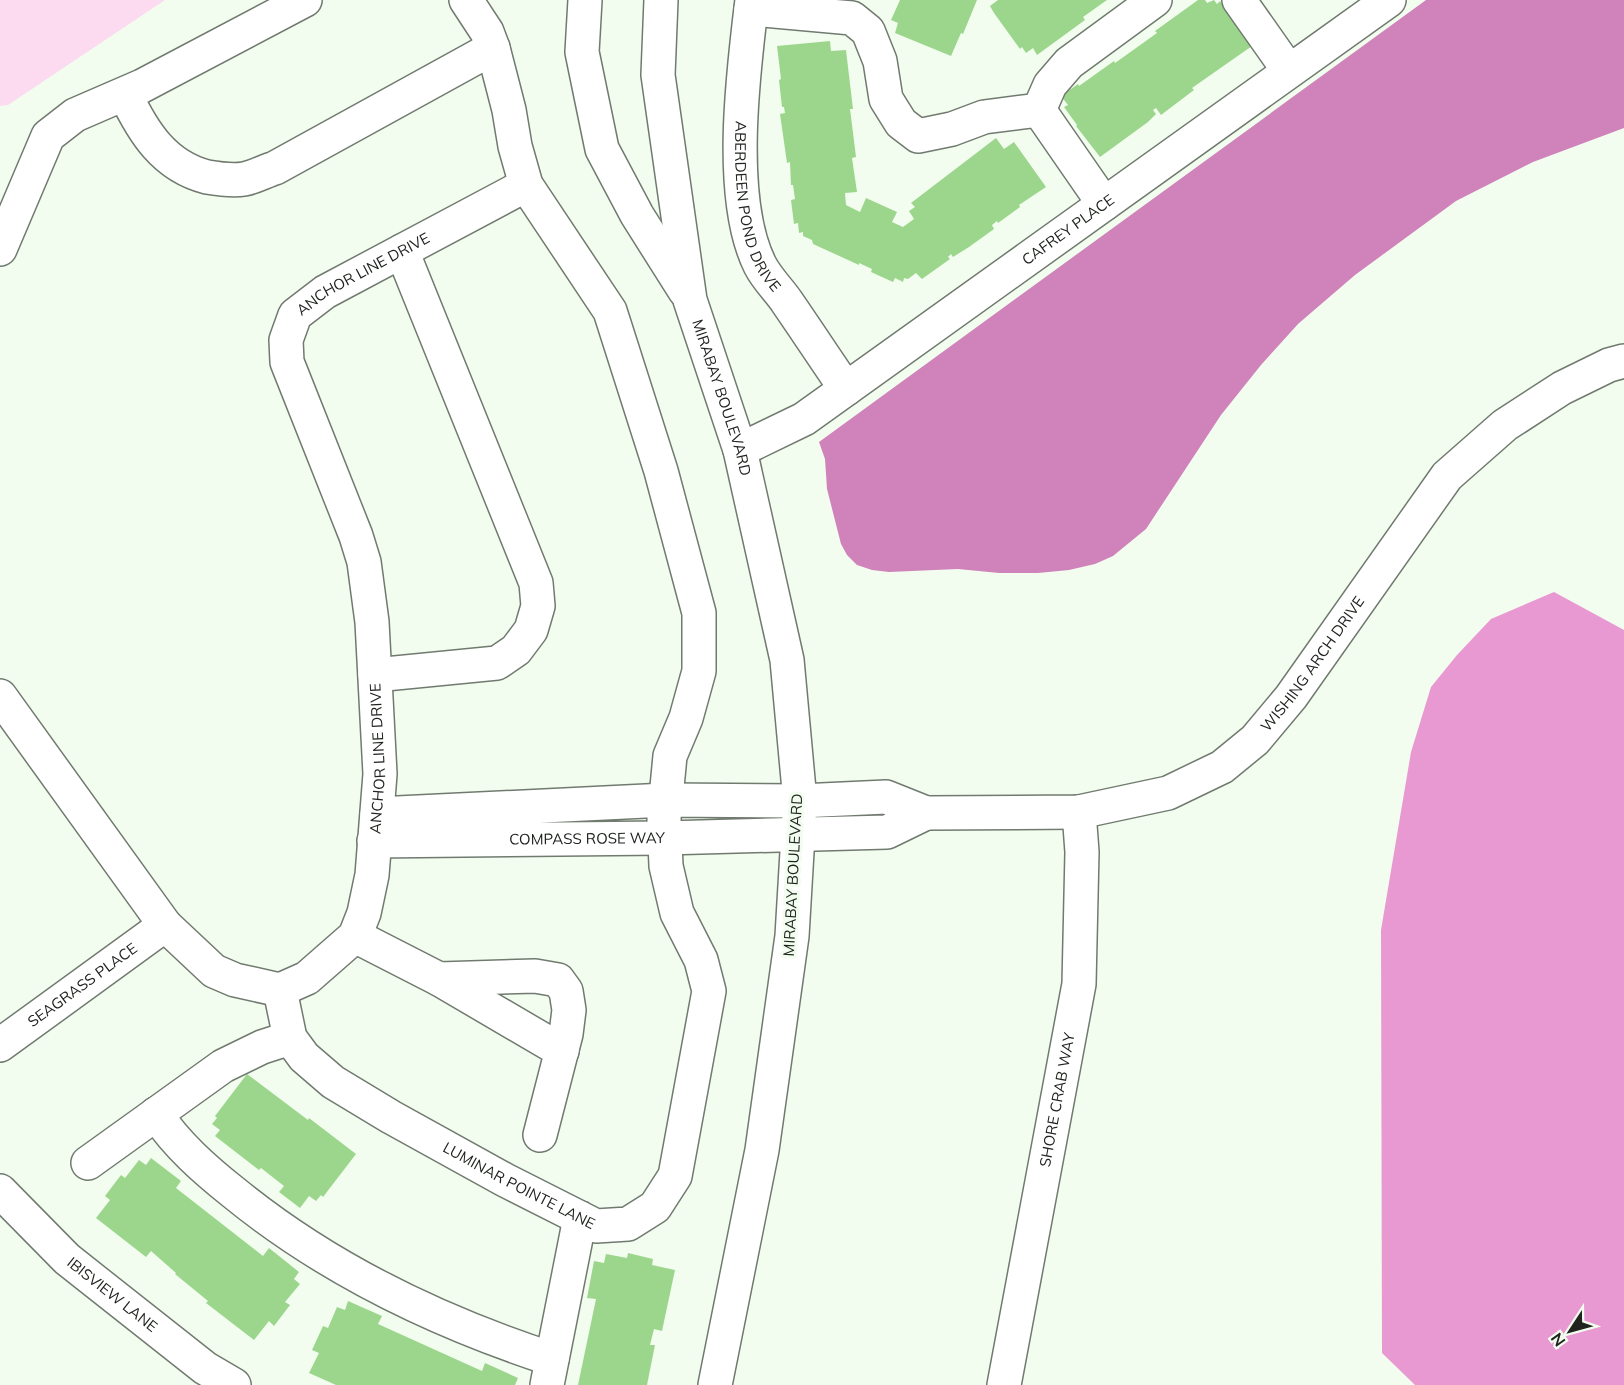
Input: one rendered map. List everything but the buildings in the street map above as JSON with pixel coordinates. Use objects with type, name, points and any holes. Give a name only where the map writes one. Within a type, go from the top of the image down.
[{"type":"street","points":[[0,249],[48,136],[75,115],[125,94],[304,0]]},
{"type":"street","points":[[465,0],[487,32],[493,48],[526,184],[610,311],[661,471],[699,613],[699,671],[686,718],[670,756],[666,800]]},
{"type":"street","name":"MIRABAY BOULEVARD","points":[[585,0],[582,52],[602,149],[636,215],[690,300]]},
{"type":"street","name":"MIRABAY BOULEVARD","points":[[661,0],[658,75],[690,300],[740,450],[787,660],[800,801],[792,936],[762,1150],[715,1385]]},
{"type":"street","points":[[1039,111],[1050,85],[1069,63],[1155,0]]},
{"type":"street","points":[[1239,0],[1289,71]]},
{"type":"street","name":"CAFREY PLACE","points":[[740,450],[804,419],[1389,0]]},
{"type":"street","points":[[751,4],[857,9],[880,61],[886,99],[901,123],[918,136],[952,129],[984,117],[1039,111]]},
{"type":"street","name":"ABERDEEN POND DRIVE","points":[[751,4],[743,88],[741,141],[742,186],[747,228],[761,266],[846,389]]},
{"type":"street","points":[[125,94],[151,141],[171,161],[192,173],[221,180],[245,179],[275,168],[493,48]]},
{"type":"street","points":[[1039,111],[1104,204]]},
{"type":"street","name":"ANCHOR LINE DRIVE","points":[[280,990],[307,978],[355,936],[364,913],[372,875],[380,774],[372,622],[364,562],[356,536],[287,362],[286,340],[295,315],[325,292],[526,184]]},
{"type":"street","points":[[375,675],[497,663],[516,650],[531,630],[538,606],[536,583],[402,251]]},
{"type":"street","name":"WISHING ARCH DRIVE","points":[[800,801],[886,797],[927,813],[1079,812],[1168,793],[1222,767],[1255,740],[1291,697],[1447,476],[1505,425],[1562,388],[1609,365],[1624,361]]},
{"type":"street","points":[[0,696],[165,925],[214,971],[235,980],[280,990]]},
{"type":"street","points":[[375,827],[666,800],[800,801]]},
{"type":"street","name":"LUMINAR POINTE LANE","points":[[280,990],[290,1038],[304,1057],[333,1082],[495,1174],[596,1226],[628,1224],[655,1207],[675,1176],[709,991],[701,960],[677,913],[666,866],[664,818],[666,800]]},
{"type":"street","name":"SHORE CRAB WAY","points":[[1004,1385],[1079,984],[1082,852],[1079,812]]},
{"type":"street","name":"WISHING ARCH DRIVE","points":[[799,834],[887,832],[927,813]]},
{"type":"street","name":"COMPASS ROSE WAY","points":[[375,827],[665,837],[799,834]]},
{"type":"street","name":"SEAGRASS PLACE","points":[[0,1045],[165,925]]},
{"type":"street","points":[[355,936],[439,980],[561,1051]]},
{"type":"street","points":[[439,980],[535,976],[558,980],[566,991],[569,1010],[540,1135]]},
{"type":"street","points":[[88,1163],[223,1066],[262,1047],[290,1038]]},
{"type":"street","points":[[156,1114],[170,1136],[206,1171],[284,1231],[384,1290],[499,1342],[549,1372],[580,1218]]},
{"type":"street","name":"IBISVIEW LANE","points":[[0,1191],[67,1259],[205,1368],[234,1385]]},
{"type":"shaded area","points":[[0,0],[165,0],[8,105],[0,106]]},
{"type":"shaded area","points":[[1426,0],[1624,0],[1624,128],[1533,162],[1456,201],[1355,275],[1298,324],[1261,365],[1221,415],[1146,529],[1113,556],[1095,564],[1069,570],[999,573],[958,569],[889,572],[872,570],[857,565],[847,555],[841,544],[827,489],[825,459],[819,442]]},
{"type":"shaded area","points":[[1554,592],[1624,630],[1624,1385],[1415,1385],[1382,1353],[1381,930],[1411,752],[1431,687],[1457,655],[1491,619]]}]
